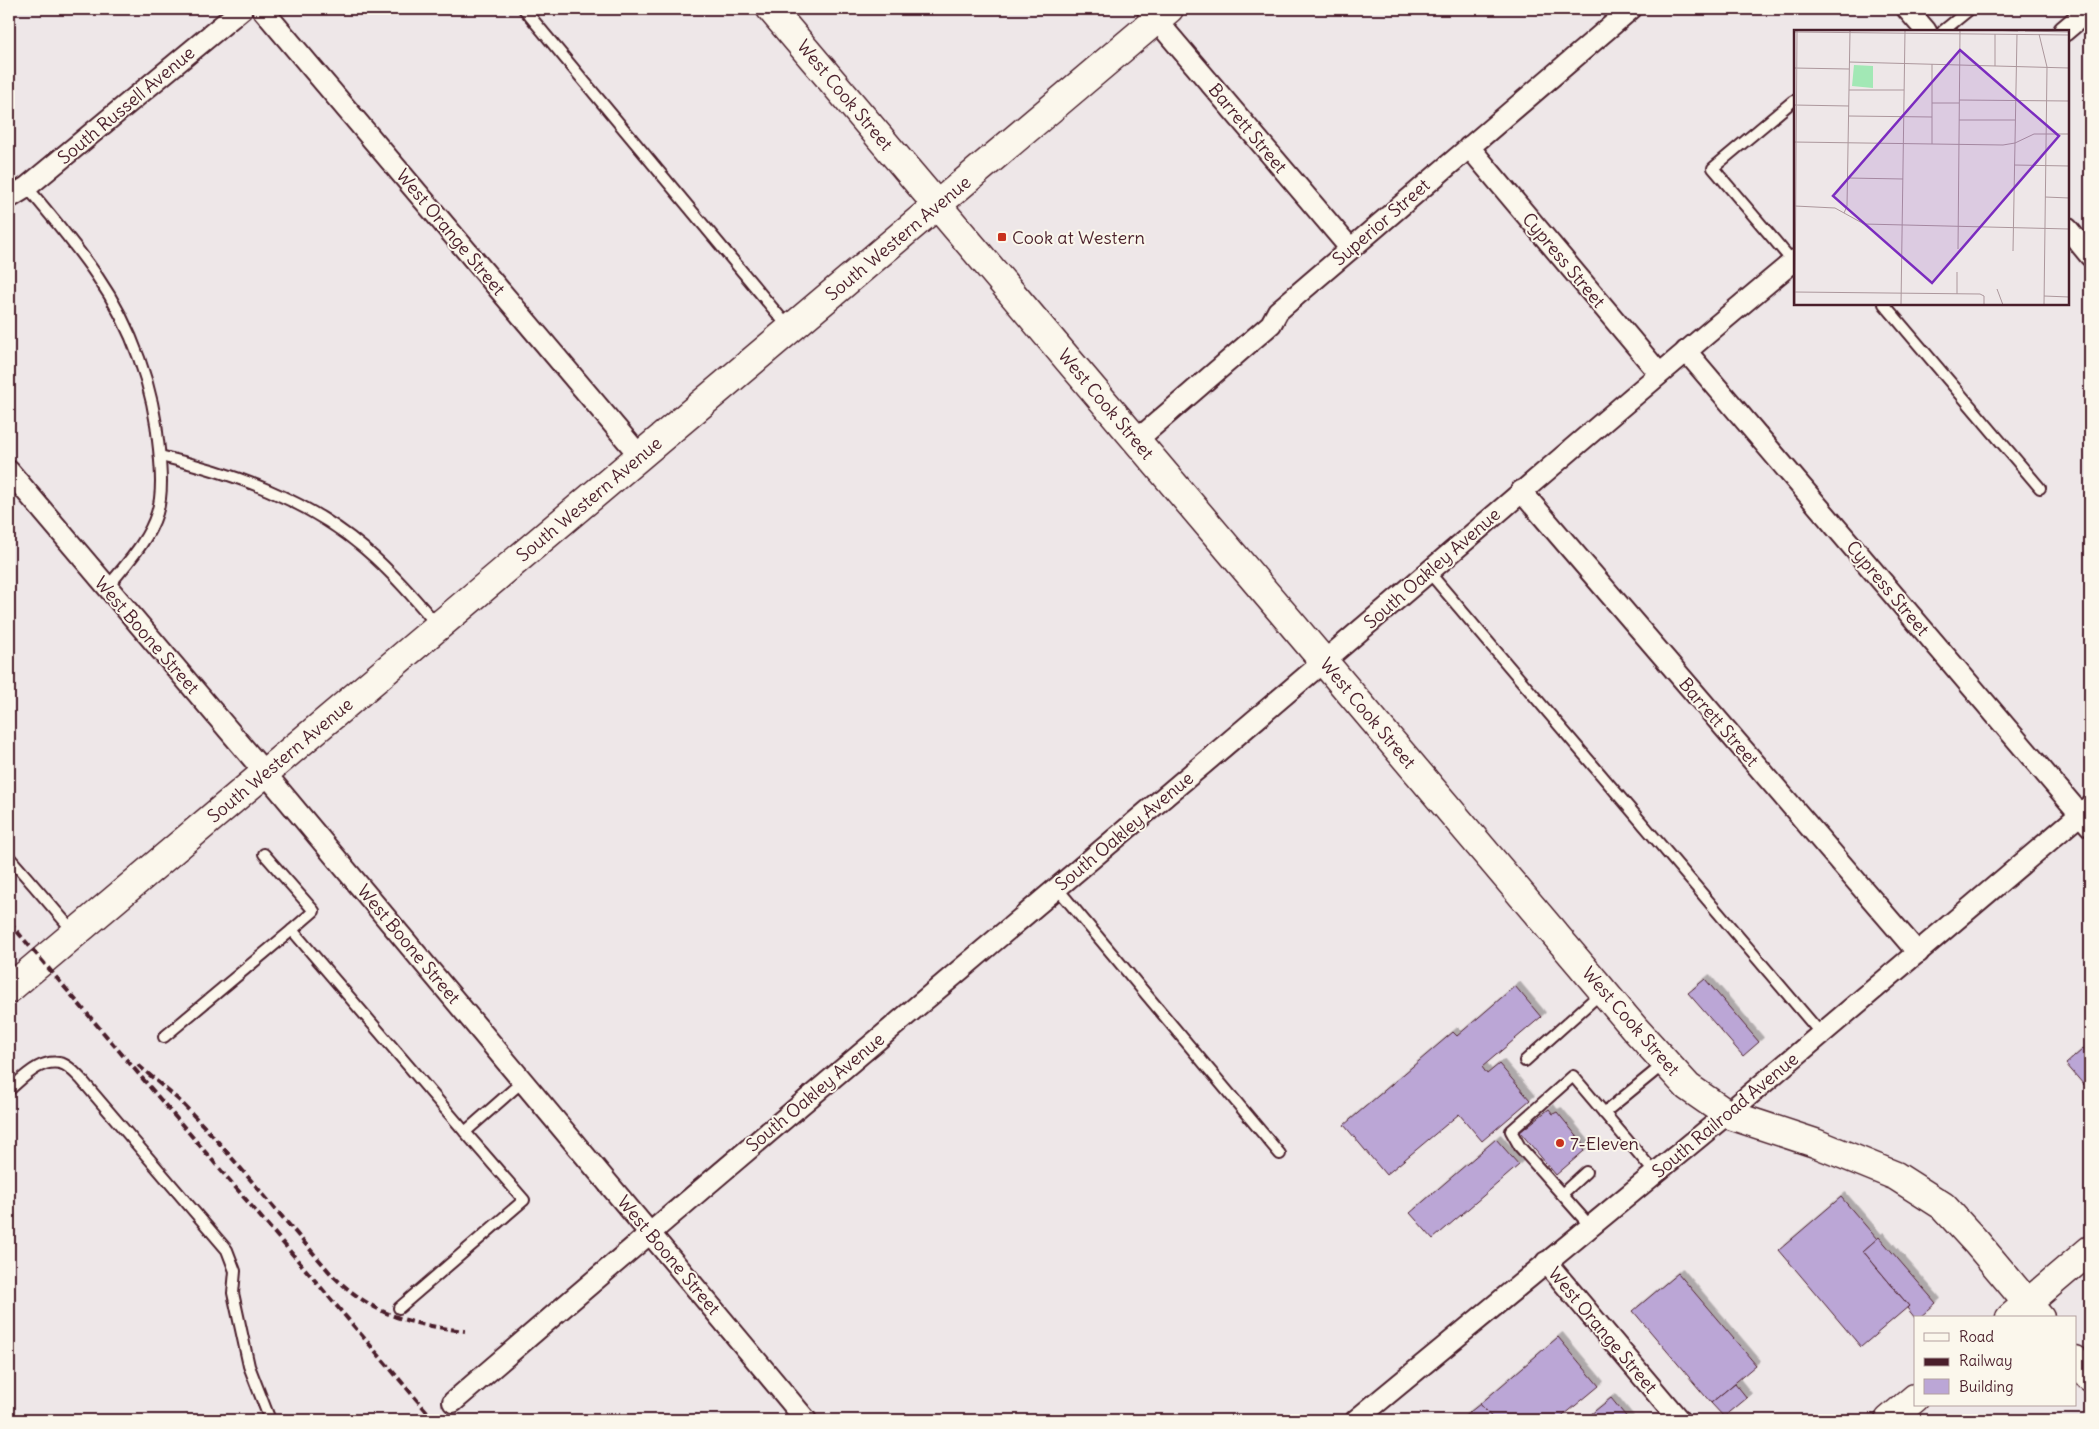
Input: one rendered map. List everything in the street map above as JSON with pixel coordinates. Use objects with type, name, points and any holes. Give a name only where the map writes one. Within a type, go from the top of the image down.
[{"type":"street","name":"South Russell Avenue","points":[[9,198],[27,187],[242,9]]},
{"type":"street","name":"West Orange Street","points":[[262,9],[640,456]]},
{"type":"street","name":"West Cook Street","points":[[771,9],[1603,991],[1688,1087],[1727,1114],[1814,1143],[1896,1176],[1943,1206],[1977,1243],[2026,1313]]},
{"type":"street","name":"Superior Street","points":[[1137,440],[1271,324],[1278,311],[1350,248],[1631,9]]},
{"type":"street","points":[[1907,9],[1925,30]]},
{"type":"street","points":[[2065,30],[2090,9]]},
{"type":"street","name":"South Western Avenue","points":[[9,990],[937,205],[1157,12]]},
{"type":"street","name":"Barrett Street","points":[[1157,12],[1350,248]]},
{"type":"street","name":"Cypress Street","points":[[1469,147],[1658,374]]},
{"type":"street","points":[[2069,230],[2090,256]]},
{"type":"street","name":"South Oakley Avenue","points":[[452,1402],[1324,661],[1658,374],[1794,261]]},
{"type":"street","name":"Cypress Street","points":[[1686,351],[2087,816]]},
{"type":"street","name":"West Boone Street","points":[[9,471],[265,773],[806,1420]]},
{"type":"street","name":"Barrett Street","points":[[1521,491],[1918,953]]},
{"type":"street","name":"South Railroad Avenue","points":[[1356,1420],[1727,1114],[1918,953],[2087,816]]},
{"type":"street","points":[[2026,1313],[2090,1250]]},
{"type":"street","name":"West Orange Street","points":[[1546,1262],[1679,1420]]},
{"type":"street","points":[[2076,1361],[2090,1377]]},
{"type":"lane","points":[[524,9],[790,329]]},
{"type":"lane","points":[[1944,30],[1970,9]]},
{"type":"lane","points":[[1792,101],[1713,168],[1794,261]]},
{"type":"lane","points":[[27,187],[99,278],[128,330],[151,398],[160,456],[161,489],[155,518],[150,530],[138,548],[107,588]]},
{"type":"lane","points":[[1885,305],[2040,488]]},
{"type":"lane","points":[[160,456],[238,477],[270,490],[334,526],[365,548],[394,576],[438,626]]},
{"type":"lane","points":[[1428,571],[1817,1029]]},
{"type":"lane","points":[[164,1037],[314,911],[264,854]]},
{"type":"lane","points":[[9,857],[75,933]]},
{"type":"lane","points":[[1057,888],[1280,1154]]},
{"type":"lane","points":[[292,930],[524,1200],[399,1308]]},
{"type":"lane","points":[[1525,1060],[1603,991]]},
{"type":"lane","points":[[9,1090],[32,1070],[48,1062],[64,1064],[81,1079],[227,1250],[235,1271],[233,1293],[249,1366],[270,1420]]},
{"type":"lane","points":[[1604,1113],[1666,1062]]},
{"type":"lane","points":[[1590,1226],[1520,1147],[1511,1131],[1573,1076],[1655,1173]]},
{"type":"lane","points":[[465,1132],[523,1082]]},
{"type":"lane","points":[[1562,1194],[1586,1172]]},
{"type":"building","points":[[1705,979],[1759,1042],[1743,1056],[1688,993]]},
{"type":"building","points":[[1515,986],[1541,1017],[1482,1067],[1487,1074],[1499,1064],[1530,1100],[1482,1141],[1459,1114],[1386,1175],[1344,1125],[1453,1032],[1457,1036]]},
{"type":"building","points":[[2090,1043],[2090,1079],[2084,1085],[2066,1064]]},
{"type":"building","points":[[1549,1109],[1553,1114],[1557,1112],[1585,1146],[1582,1148],[1584,1151],[1556,1175],[1520,1132]]},
{"type":"building","points":[[1496,1139],[1519,1165],[1433,1239],[1410,1213]]},
{"type":"building","points":[[1841,1197],[1877,1239],[1863,1251],[1909,1306],[1861,1347],[1779,1250]]},
{"type":"building","points":[[1879,1237],[1936,1303],[1921,1316],[1914,1317],[1907,1308],[1909,1306],[1863,1251]]},
{"type":"building","points":[[1678,1273],[1756,1365],[1711,1403],[1633,1311]]},
{"type":"building","points":[[1558,1337],[1599,1386],[1558,1420],[1494,1420],[1480,1404]]},
{"type":"building","points":[[1735,1383],[1747,1398],[1724,1417],[1711,1403]]},
{"type":"building","points":[[1611,1398],[1629,1420],[1594,1420],[1590,1415]]},
{"type":"building","points":[[1480,1404],[1494,1420],[1460,1420]]},
{"type":"railway","points":[[9,922],[434,1420]]},
{"type":"railway","points":[[138,1065],[181,1102],[213,1136],[332,1275],[348,1289],[363,1300],[393,1316],[426,1325],[465,1331]]},
{"type":"place","name":"Cook at Western","points":[[1002,237]]},
{"type":"place","name":"7-Eleven","points":[[1560,1143]]}]
